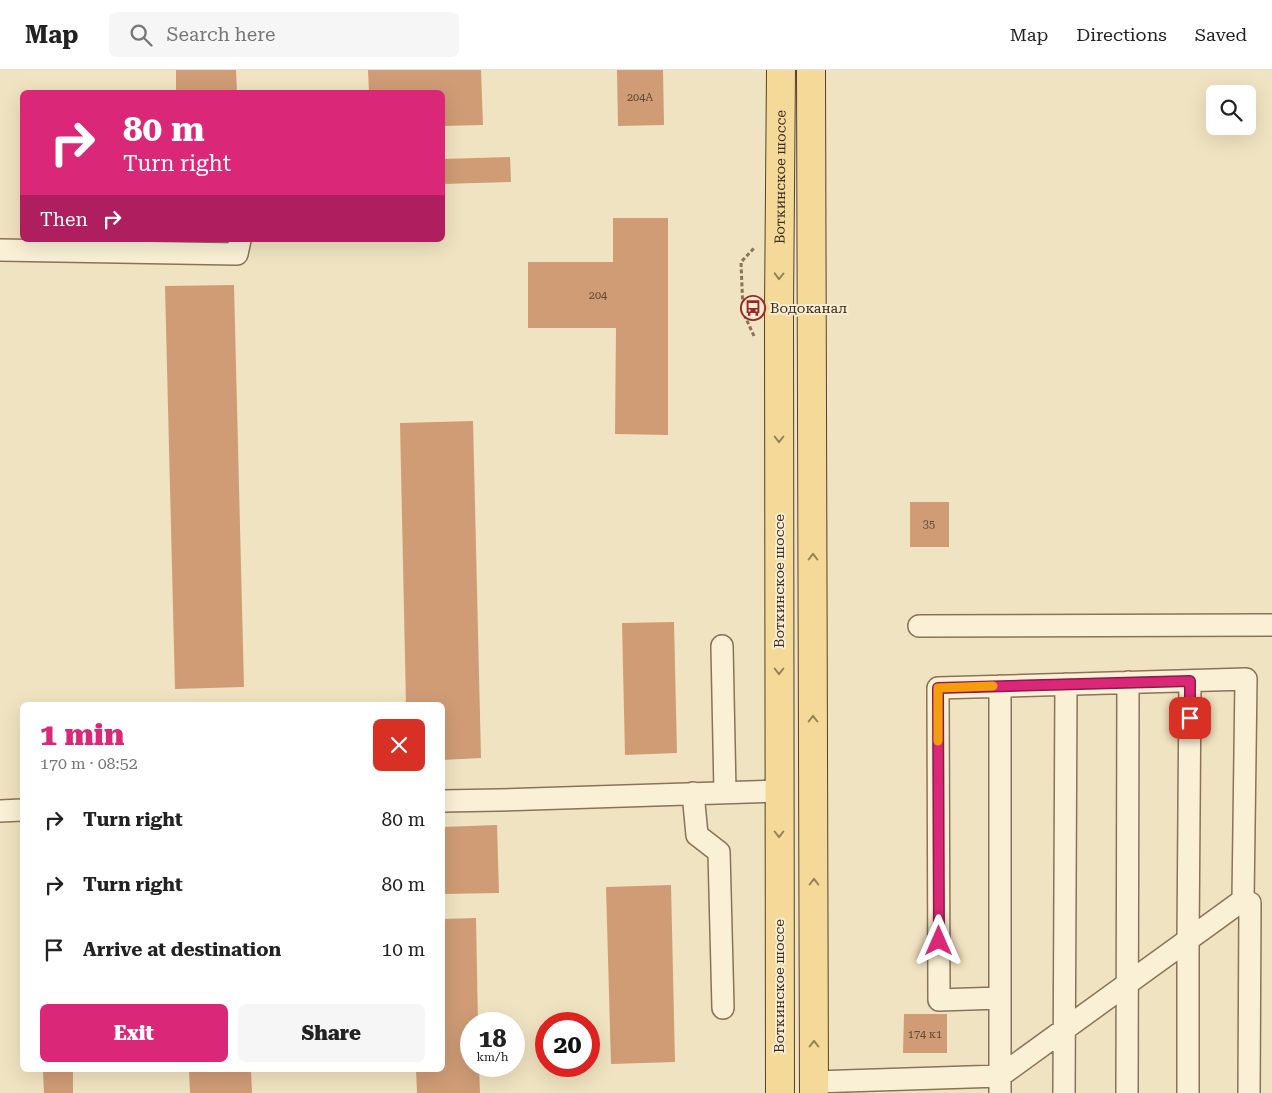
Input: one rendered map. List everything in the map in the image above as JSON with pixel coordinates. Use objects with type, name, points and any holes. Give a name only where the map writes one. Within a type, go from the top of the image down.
[{"type":"main road","name":"Воткинское шоссе","points":[[780,1093],[779,298],[781,70]]},
{"type":"main road","points":[[812,70],[814,1087]]},
{"type":"lane","points":[[0,250],[237,254],[240,242]]},
{"type":"lane","points":[[919,626],[1272,625]]},
{"type":"lane","points":[[722,646],[725,792]]},
{"type":"lane","points":[[1000,998],[940,1000],[938,688],[1246,679],[1243,900]]},
{"type":"lane","points":[[1188,1093],[1190,681]]},
{"type":"lane","points":[[1127,1093],[1128,682]]},
{"type":"lane","points":[[1064,1093],[1066,684]]},
{"type":"lane","points":[[1000,686],[1000,1085]]},
{"type":"lane","points":[[445,800],[509,800],[779,791]]},
{"type":"lane","points":[[693,793],[697,835],[719,852],[722,1008]]},
{"type":"lane","points":[[0,811],[20,810]]},
{"type":"lane","points":[[814,1087],[1000,1085],[1064,1030],[1243,900]]},
{"type":"lane","points":[[1243,900],[1250,903],[1249,1093]]},
{"type":"building","points":[[176,70],[236,70],[237,90],[176,90]]},
{"type":"building","points":[[368,70],[481,70],[483,125],[445,126],[445,90],[369,90]]},
{"type":"building","points":[[617,70],[663,70],[664,125],[618,126]]},
{"type":"building","points":[[510,157],[511,182],[445,184],[445,159]]},
{"type":"building","points":[[613,218],[668,218],[668,435],[615,434],[616,328],[528,328],[528,262],[613,262]]},
{"type":"building","points":[[234,285],[244,687],[175,689],[165,286]]},
{"type":"building","points":[[473,421],[481,758],[445,760],[445,702],[406,702],[400,423]]},
{"type":"building","points":[[910,502],[949,502],[949,547],[910,547]]},
{"type":"building","points":[[674,622],[677,753],[625,755],[622,623]]},
{"type":"building","points":[[497,825],[499,893],[445,894],[445,827]]},
{"type":"building","points":[[671,885],[675,1062],[611,1064],[606,887]]},
{"type":"building","points":[[476,918],[478,1012],[460,1012],[460,1077],[479,1077],[480,1093],[417,1093],[416,1072],[445,1072],[445,919]]},
{"type":"building","points":[[904,1014],[947,1014],[947,1053],[903,1053]]},
{"type":"building","points":[[43,1072],[73,1072],[73,1093],[44,1093]]},
{"type":"building","points":[[189,1072],[251,1072],[252,1093],[190,1093]]},
{"type":"slow traffic","points":[[938,741],[938,688],[993,686]]},
{"type":"place","name":"Водоканал","points":[[753,308]]},
{"type":"route","points":[[939,941],[938,688],[1190,681],[1190,718]]}]
